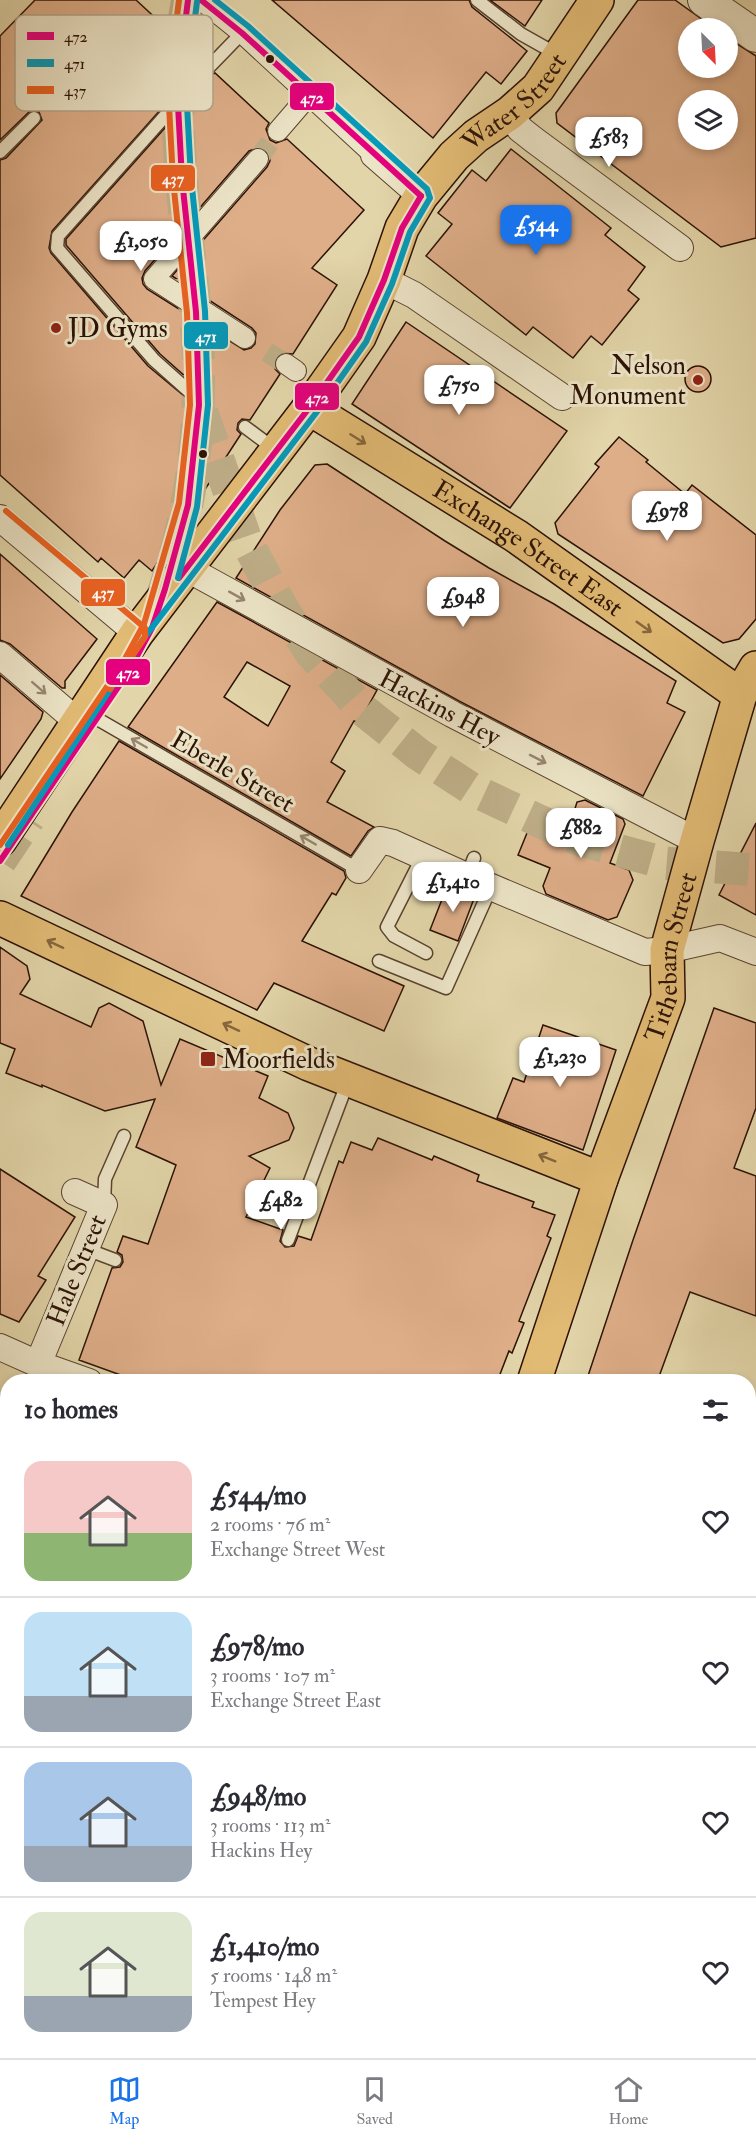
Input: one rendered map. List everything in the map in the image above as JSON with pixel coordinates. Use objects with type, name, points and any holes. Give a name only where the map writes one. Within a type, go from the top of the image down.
[{"type":"main road","name":"Water Street","points":[[3,827],[82,717],[137,633],[277,451],[359,337],[384,280],[402,228],[421,196],[454,156],[538,88],[597,0]]},
{"type":"main road","name":"Exchange Street East","points":[[309,408],[748,681]]},
{"type":"main road","name":"Tithebarn Street","points":[[537,1374],[601,1179],[668,998],[668,950],[697,841],[748,681]]},
{"type":"main road","points":[[0,918],[309,1064],[601,1179]]},
{"type":"street","points":[[201,0],[242,33],[421,196]]},
{"type":"street","points":[[704,0],[756,36]]},
{"type":"street","points":[[278,131],[309,95]]},
{"type":"street","points":[[510,112],[520,129],[680,248]]},
{"type":"street","points":[[244,338],[154,279],[258,159]]},
{"type":"street","points":[[384,280],[414,295],[562,397]]},
{"type":"street","points":[[0,518],[137,633]]},
{"type":"street","name":"Hackins Hey","points":[[186,568],[452,714],[697,841]]},
{"type":"street","points":[[0,655],[82,717]]},
{"type":"street","points":[[359,870],[380,840],[423,856],[470,867],[491,887],[645,952],[668,950],[720,938],[756,952]]},
{"type":"street","name":"Hale Street","points":[[38,1364],[104,1205],[75,1192]]},
{"type":"street","points":[[0,1347],[66,1374]]},
{"type":"lane","points":[[477,0],[521,34],[561,56]]},
{"type":"lane","points":[[213,62],[242,33]]},
{"type":"lane","points":[[169,111],[58,236],[57,249],[154,360],[191,393]]},
{"type":"lane","points":[[0,152],[33,118]]},
{"type":"lane","points":[[245,427],[277,451]]},
{"type":"lane","name":"Eberle Street","points":[[82,717],[359,870]]},
{"type":"lane","points":[[423,856],[387,927],[394,936],[426,953]]},
{"type":"lane","points":[[378,961],[446,988],[491,887]]},
{"type":"lane","points":[[288,1240],[349,1079]]},
{"type":"lane","points":[[104,1205],[105,1179],[124,1136]]},
{"type":"lane","points":[[86,1249],[115,1260]]},
{"type":"building","points":[[35,0],[136,0],[152,15],[20,15]]},
{"type":"building","points":[[272,0],[469,0],[472,7],[527,51],[501,84],[486,72],[433,138]]},
{"type":"building","points":[[490,0],[542,0],[525,26]]},
{"type":"building","points":[[638,0],[675,0],[700,18],[678,18],[678,78],[738,78],[738,44],[756,56],[756,238],[721,247],[557,123],[556,113]]},
{"type":"building","points":[[15,21],[15,111],[30,111],[0,140],[0,36]]},
{"type":"building","points":[[215,73],[269,123],[266,129],[270,140],[276,143],[287,139],[364,210],[312,268],[337,285],[293,354],[281,353],[276,358],[275,369],[280,374],[250,420],[242,419],[238,423],[237,430],[241,434],[152,571],[139,560],[124,578],[101,558],[98,562],[0,475],[0,160],[6,158],[42,120],[39,112],[35,111],[159,111],[52,231],[49,248],[148,366],[190,401],[197,398],[199,394],[197,387],[160,354],[66,245],[66,239],[180,111],[213,111],[213,74]],"holes":[[[260,147],[265,150],[270,161],[267,167],[172,276],[252,328],[256,333],[255,344],[244,350],[147,289],[142,278],[145,271],[249,151]]]},
{"type":"building","points":[[511,149],[611,228],[605,235],[645,267],[628,290],[639,299],[602,345],[591,336],[573,358],[533,327],[526,335],[426,256],[452,224],[438,213],[472,170],[486,181]]},
{"type":"building","points":[[406,322],[567,431],[510,508],[352,404]]},
{"type":"building","points":[[698,366],[707,370],[711,379],[707,388],[698,392],[689,388],[685,379],[689,370]]},
{"type":"building","points":[[619,437],[685,494],[692,485],[756,535],[756,619],[739,639],[723,643],[558,534],[555,523],[599,467],[595,464]]},
{"type":"building","points":[[327,464],[445,541],[554,604],[676,681],[667,703],[685,712],[643,796],[459,701],[236,578],[280,510],[315,465]]},
{"type":"building","points":[[0,554],[97,639],[65,681],[65,688],[62,688],[10,644],[0,640]]},
{"type":"building","points":[[217,602],[377,690],[359,723],[354,721],[331,762],[345,771],[327,802],[374,827],[368,831],[351,856],[128,727]],"holes":[[[247,662],[290,686],[268,726],[224,697]]]},
{"type":"building","points":[[0,675],[43,712],[41,719],[0,779]]},
{"type":"building","points":[[119,741],[344,871],[346,878],[336,895],[332,893],[302,941],[404,986],[384,1031],[274,983],[257,1010],[21,896]]},
{"type":"building","points":[[585,800],[623,819],[625,824],[610,863],[629,870],[633,880],[617,917],[608,920],[546,894],[543,886],[550,868],[518,855],[536,811],[570,825],[577,802]]},
{"type":"building","points":[[756,823],[756,915],[719,895]]},
{"type":"building","points":[[448,884],[475,896],[458,941],[430,930]]},
{"type":"building","points":[[0,947],[27,966],[30,979],[20,994],[91,1027],[99,1008],[109,1003],[143,1021],[161,1085],[180,1039],[268,1076],[259,1098],[288,1113],[294,1128],[289,1140],[249,1156],[270,1168],[246,1217],[283,1230],[280,1241],[285,1247],[294,1246],[298,1236],[311,1240],[339,1161],[343,1163],[351,1142],[372,1150],[378,1138],[432,1160],[434,1156],[479,1175],[477,1181],[534,1202],[532,1207],[555,1215],[547,1236],[551,1238],[519,1321],[524,1323],[512,1353],[509,1351],[500,1374],[118,1374],[79,1360],[112,1268],[120,1267],[123,1262],[122,1255],[117,1252],[123,1236],[148,1244],[176,1165],[136,1147],[155,1099],[105,1111],[6,1073],[15,1049],[0,1043]]},
{"type":"building","points":[[714,1008],[756,1023],[756,1108],[734,1168],[756,1176],[756,1316],[690,1292],[660,1374],[589,1374]]},
{"type":"building","points":[[543,1025],[616,1050],[583,1150],[497,1118],[513,1078],[524,1082]]},
{"type":"building","points":[[0,1169],[75,1217],[38,1276],[46,1280],[19,1322],[0,1314]]},
{"type":"tunnel","points":[[186,15],[188,0]]},
{"type":"tunnel","points":[[161,600],[182,529],[189,493],[199,383],[195,309],[179,147],[178,111]]},
{"type":"tunnel","points":[[258,159],[278,131]]},
{"type":"tunnel","points":[[267,352],[286,364]]},
{"type":"tunnel","points":[[202,413],[246,540],[282,608],[311,653],[363,710],[418,754],[475,791],[578,839],[664,863],[756,870]]},
{"type":"tunnel","points":[[0,861],[29,818]]},
{"type":"transit line","name":"437","points":[[177,15],[179,0]]},
{"type":"transit line","name":"472","points":[[186,15],[188,0]]},
{"type":"transit line","name":"472","points":[[201,0],[242,33],[421,196]]},
{"type":"transit line","name":"471","points":[[8,845],[144,638],[316,413],[366,342],[392,284],[410,232],[430,198],[427,189],[248,26],[215,0]]},
{"type":"transit line","name":"471","points":[[195,15],[197,2]]},
{"type":"transit line","name":"437","points":[[0,845],[121,666],[144,624],[179,503],[190,405],[187,313],[173,180],[169,111]]},
{"type":"transit line","name":"472","points":[[0,861],[129,671],[152,628],[188,505],[199,405],[196,312],[182,179],[178,111]]},
{"type":"transit line","name":"471","points":[[178,578],[197,507],[208,405],[205,311],[191,178],[187,111]]},
{"type":"transit line","name":"472","points":[[179,578],[309,408],[359,337],[384,280],[402,228],[421,196]]},
{"type":"transit line","name":"437","points":[[6,511],[145,628],[145,637],[110,689]]},
{"type":"place","name":"JD Gyms","points":[[56,328]]},
{"type":"place","name":"Nelson Monument","points":[[698,380]]},
{"type":"place","name":"Moorfields","points":[[208,1059]]}]
